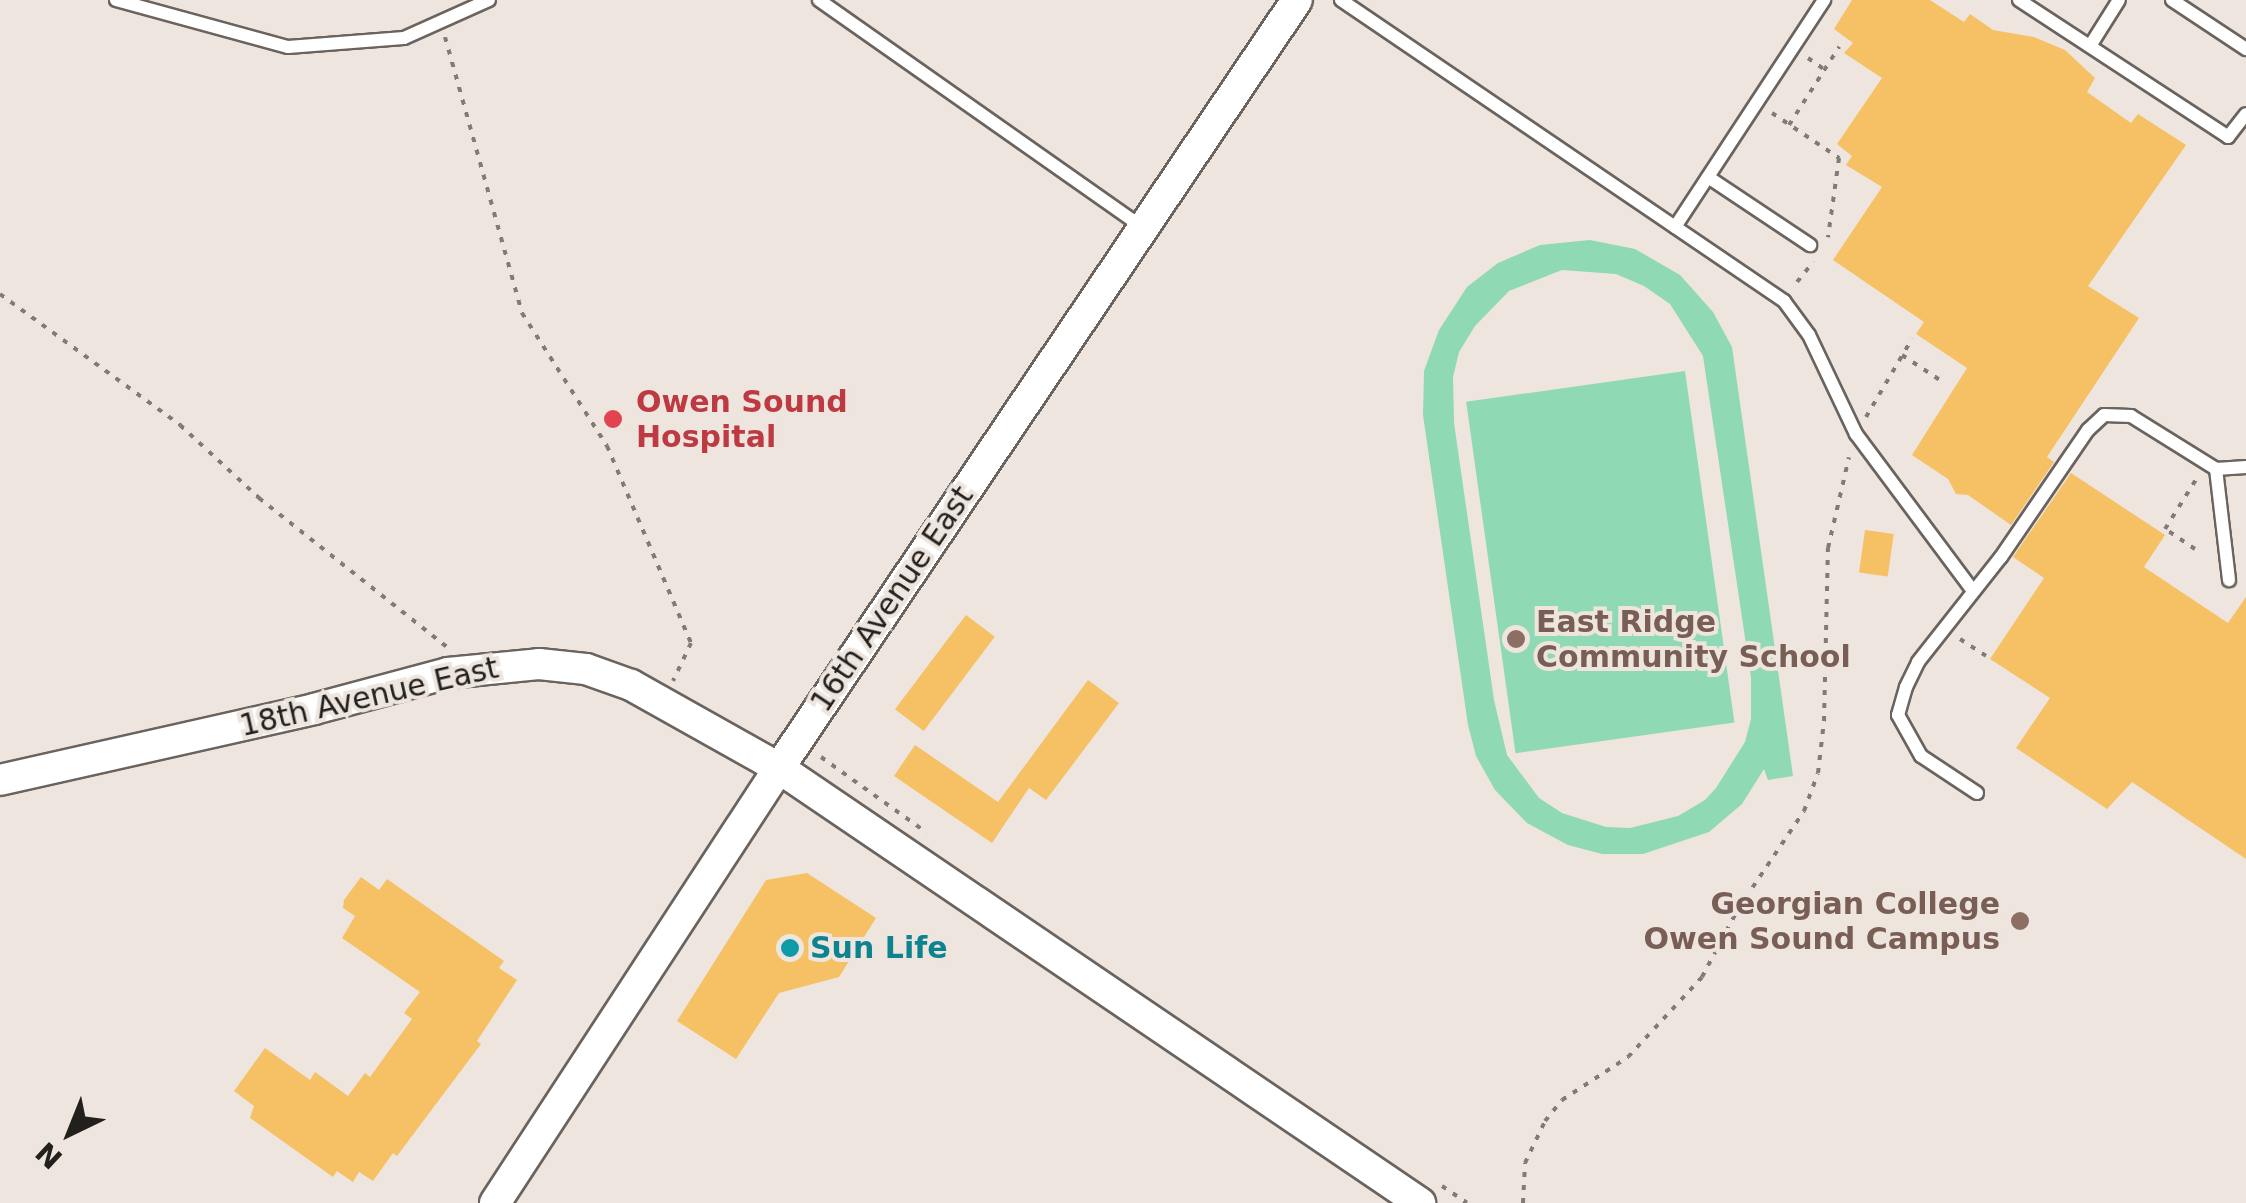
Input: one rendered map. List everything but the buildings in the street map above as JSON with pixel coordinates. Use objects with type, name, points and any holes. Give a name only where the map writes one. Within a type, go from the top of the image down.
[{"type":"street","name":"16th Avenue East","points":[[494,1203],[779,768],[1297,0]]},
{"type":"street","name":"18th Avenue East","points":[[0,780],[473,669],[540,664],[586,669],[662,703],[779,768],[1420,1203]]},
{"type":"lane","points":[[116,0],[288,47],[404,38],[490,0]]},
{"type":"lane","points":[[819,0],[1141,226]]},
{"type":"lane","points":[[1341,0],[1784,301],[1809,335],[1856,434],[1973,592]]},
{"type":"lane","points":[[1675,227],[1824,0]]},
{"type":"lane","points":[[2019,0],[2228,137],[2246,114]]},
{"type":"lane","points":[[2090,46],[2119,0]]},
{"type":"lane","points":[[2172,0],[2246,50]]},
{"type":"lane","points":[[1708,176],[1814,251]]},
{"type":"lane","points":[[1977,793],[1921,756],[1898,715],[1918,662],[2082,439],[2104,415],[2131,416],[2211,466],[2246,467]]},
{"type":"lane","points":[[2211,466],[2229,580]]},
{"type":"path","points":[[440,22],[522,313],[607,446],[691,643],[662,703]]},
{"type":"path","points":[[1789,125],[1839,48]]},
{"type":"path","points":[[1756,102],[1839,158],[1827,244]]},
{"type":"path","points":[[1797,282],[1814,251]]},
{"type":"path","points":[[0,294],[180,425],[260,498],[372,583],[473,669]]},
{"type":"path","points":[[1523,1203],[1525,1164],[1544,1121],[1571,1092],[1628,1057],[1702,977],[1738,909],[1804,812],[1818,773],[1824,720],[1828,548],[1856,434],[1912,339]]},
{"type":"path","points":[[1902,355],[1943,382]]},
{"type":"path","points":[[2194,549],[2165,529],[2211,466]]},
{"type":"path","points":[[1944,628],[1986,656]]},
{"type":"green space","points":[[1590,240],[1635,249],[1680,275],[1713,312],[1732,347],[1793,776],[1768,780],[1764,769],[1742,804],[1709,832],[1643,854],[1602,854],[1568,845],[1527,823],[1495,790],[1476,756],[1468,725],[1423,415],[1424,371],[1439,330],[1467,287],[1498,263],[1540,245]],"holes":[[[1562,270],[1616,274],[1644,286],[1670,304],[1703,356],[1751,678],[1751,719],[1745,742],[1716,788],[1705,800],[1678,816],[1630,828],[1606,827],[1562,813],[1539,798],[1507,755],[1494,700],[1454,423],[1453,377],[1459,352],[1475,326],[1509,291]]]},
{"type":"green space","points":[[1685,371],[1734,723],[1516,753],[1466,402]]},
{"type":"place","name":"Owen Sound Hospital","points":[[613,419]]},
{"type":"place","name":"East Ridge Community School","points":[[1516,639]]},
{"type":"place","name":"Georgian College Owen Sound Campus","points":[[2020,921]]},
{"type":"place","name":"Sun Life","points":[[790,948]]}]
